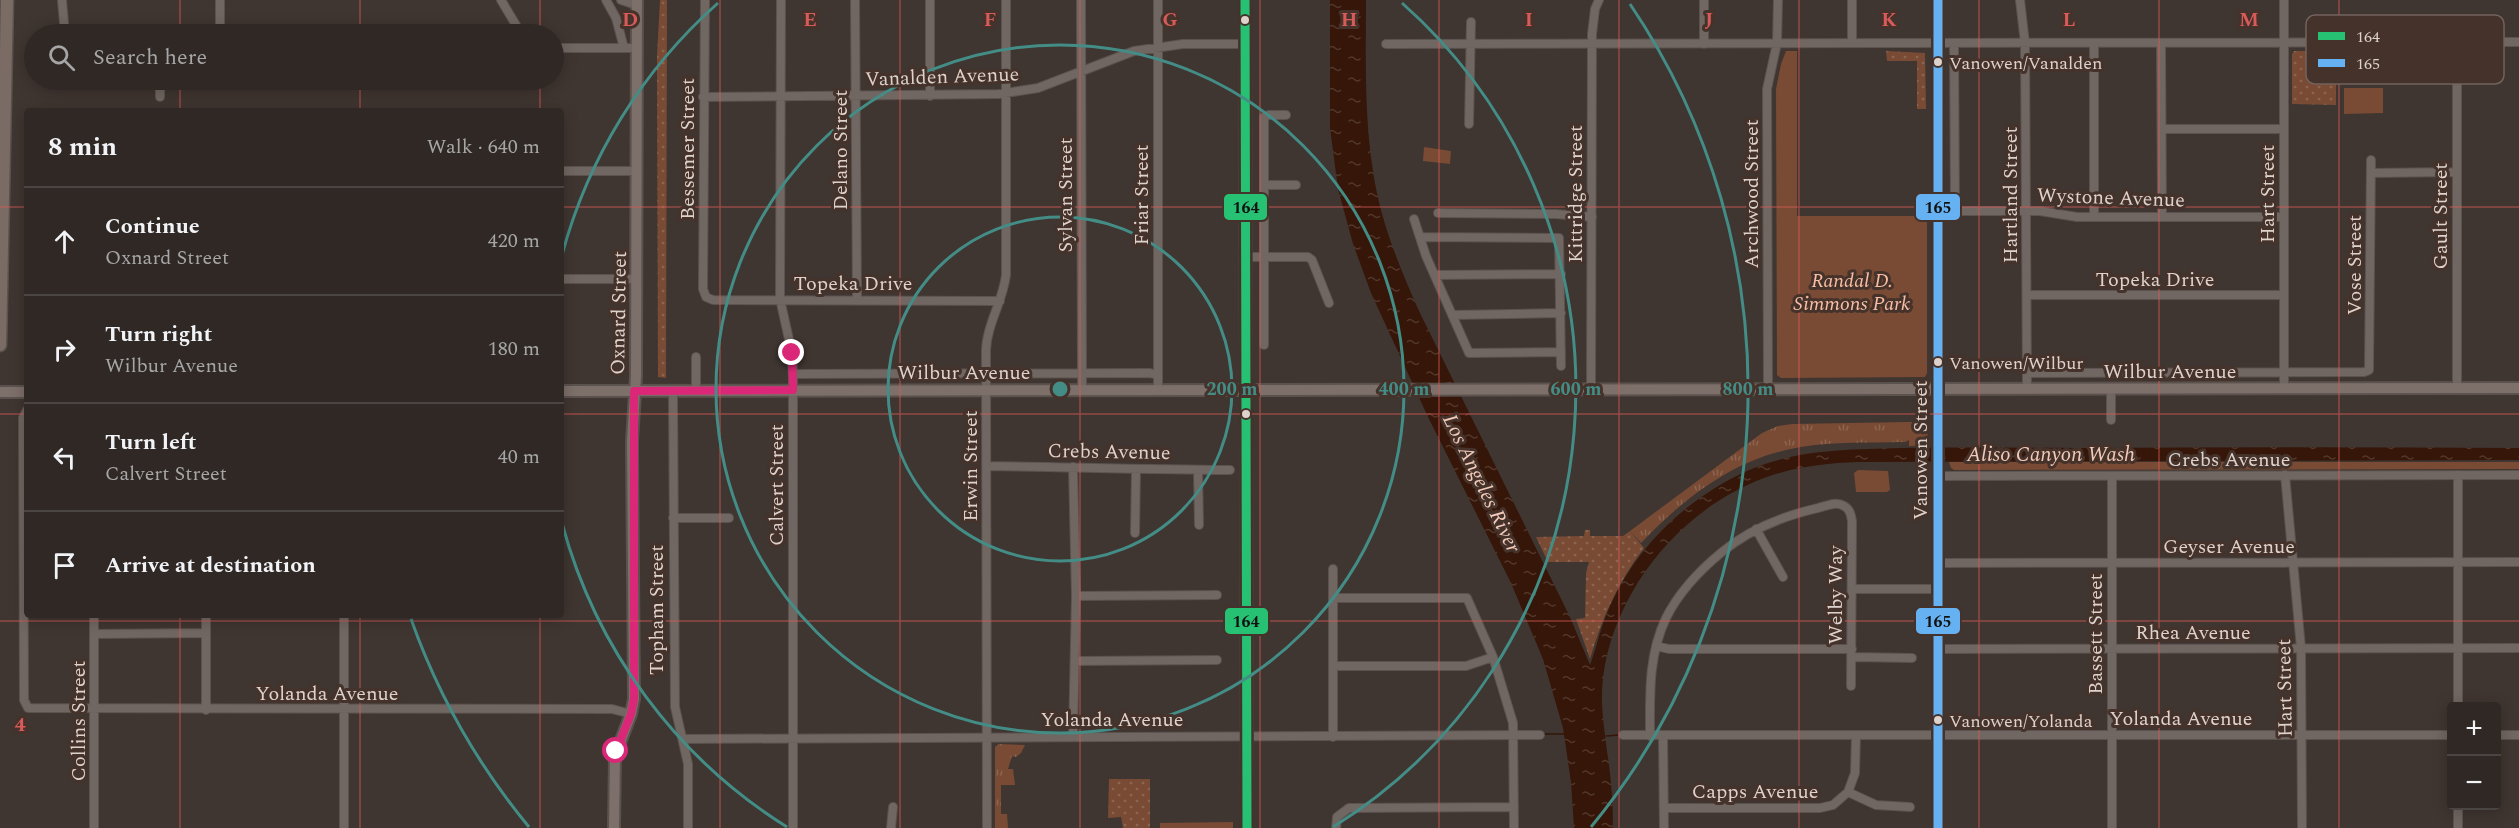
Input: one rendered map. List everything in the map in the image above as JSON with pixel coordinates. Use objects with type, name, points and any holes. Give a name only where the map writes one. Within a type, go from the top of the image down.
[{"type":"highway","points":[[0,345],[7,0]]},
{"type":"main road","points":[[1245,0],[1247,828]]},
{"type":"main road","name":"Vanowen Street","points":[[1938,0],[1938,828]]},
{"type":"main road","points":[[630,48],[637,3]]},
{"type":"main road","name":"Oxnard Street","points":[[614,828],[614,762],[634,699],[634,391],[637,279],[636,171],[630,48]]},
{"type":"main road","name":"Wilbur Avenue","points":[[564,391],[2519,388]]},
{"type":"main road","points":[[0,392],[24,392]]},
{"type":"street","points":[[62,0],[64,24]]},
{"type":"street","points":[[220,0],[220,24]]},
{"type":"street","points":[[501,0],[516,24]]},
{"type":"street","name":"Oxnard Street","points":[[606,0],[630,48]]},
{"type":"street","points":[[621,0],[637,3]]},
{"type":"street","name":"Bessemer Street","points":[[705,0],[703,290],[706,297]]},
{"type":"street","name":"Calvert Street","points":[[782,0],[780,300],[792,353],[793,374],[794,828]]},
{"type":"street","name":"Delano Street","points":[[855,0],[857,299]]},
{"type":"street","points":[[930,0],[930,96]]},
{"type":"street","name":"Erwin Street","points":[[987,828],[986,342],[1006,275],[1006,0]]},
{"type":"street","name":"Sylvan Street","points":[[1082,0],[1082,390]]},
{"type":"street","name":"Friar Street","points":[[1158,0],[1158,390]]},
{"type":"street","name":"Kittridge Street","points":[[1592,390],[1592,22],[1599,0]]},
{"type":"street","points":[[1704,0],[1704,44]]},
{"type":"street","name":"Archwood Street","points":[[1768,389],[1767,89],[1777,44],[1778,0]]},
{"type":"street","points":[[1852,0],[1852,43]]},
{"type":"street","name":"Hartland Street","points":[[2020,0],[2025,43],[2027,390]]},
{"type":"street","name":"Hart Street","points":[[2284,0],[2284,388]]},
{"type":"street","points":[[1469,124],[1471,22]]},
{"type":"street","points":[[2504,42],[2519,42]]},
{"type":"street","points":[[2094,43],[2094,217]]},
{"type":"street","points":[[2161,43],[2162,216]]},
{"type":"street","points":[[1386,44],[2306,43]]},
{"type":"street","name":"Vanalden Avenue","points":[[703,97],[930,96],[1006,93],[1038,88],[1134,51],[1183,44],[1245,44]]},
{"type":"street","points":[[1954,44],[1954,211]]},
{"type":"street","points":[[564,48],[630,48]]},
{"type":"street","name":"Gault Street","points":[[2457,84],[2457,388]]},
{"type":"street","points":[[160,90],[160,97]]},
{"type":"street","points":[[1264,345],[1264,117],[1266,115],[1286,115]]},
{"type":"street","points":[[2162,129],[2284,129]]},
{"type":"street","name":"Vose Street","points":[[2285,372],[2364,372],[2369,370],[2370,160]]},
{"type":"street","points":[[564,171],[636,171]]},
{"type":"street","points":[[2371,173],[2457,172]]},
{"type":"street","points":[[1264,185],[1296,185]]},
{"type":"street","name":"Wystone Avenue","points":[[1938,211],[2027,211],[2094,217],[2284,216]]},
{"type":"street","points":[[1438,213],[1556,214],[1592,217]]},
{"type":"street","points":[[1414,219],[1435,275],[1469,353],[1561,352]]},
{"type":"street","points":[[1420,237],[1559,237],[1561,366]]},
{"type":"street","points":[[1246,257],[1308,257],[1312,260],[1329,303]]},
{"type":"street","points":[[1435,275],[1561,274]]},
{"type":"street","points":[[564,279],[637,279]]},
{"type":"street","name":"Topeka Drive","points":[[2027,295],[2284,295]]},
{"type":"street","name":"Topeka Drive","points":[[706,297],[713,300],[1000,300]]},
{"type":"street","points":[[1452,315],[1561,313]]},
{"type":"street","points":[[696,357],[696,391]]},
{"type":"street","points":[[2027,373],[2285,372]]},
{"type":"street","name":"Wilbur Avenue","points":[[793,374],[1150,373],[1157,375]]},
{"type":"street","points":[[2111,389],[2111,420]]},
{"type":"street","name":"Topham Street","points":[[673,391],[675,707],[688,764],[688,828]]},
{"type":"street","name":"Yolanda Avenue","points":[[24,416],[24,703],[32,709],[612,709],[631,714]]},
{"type":"street","name":"Crebs Avenue","points":[[987,466],[1230,470]]},
{"type":"street","points":[[1073,467],[1076,596],[1073,736]]},
{"type":"street","points":[[1136,469],[1136,533]]},
{"type":"street","points":[[1198,470],[1199,525]]},
{"type":"street","name":"Hart Street","points":[[2285,475],[2301,648],[2302,828]]},
{"type":"street","points":[[2458,475],[2458,702]]},
{"type":"street","name":"Crebs Avenue","points":[[1938,476],[2519,475]]},
{"type":"street","name":"Bassett Street","points":[[2112,476],[2112,828]]},
{"type":"street","name":"Welby Way","points":[[1756,529],[1802,512],[1833,504],[1847,507],[1851,513],[1851,686]]},
{"type":"street","points":[[673,518],[729,518]]},
{"type":"street","points":[[1650,735],[1650,680],[1656,646],[1675,603],[1696,575],[1730,545],[1756,529],[1783,577]]},
{"type":"street","name":"Geyser Avenue","points":[[1938,563],[2519,562]]},
{"type":"street","points":[[1333,569],[1333,737]]},
{"type":"street","points":[[1852,589],[1938,589]]},
{"type":"street","points":[[1076,596],[1217,595]]},
{"type":"street","points":[[1333,598],[1467,598],[1493,657],[1509,707],[1514,736],[1514,828]]},
{"type":"street","name":"Collins Street","points":[[94,618],[94,828]]},
{"type":"street","points":[[206,618],[206,710]]},
{"type":"street","points":[[344,618],[344,828]]},
{"type":"street","points":[[94,634],[206,633]]},
{"type":"street","points":[[1656,646],[1669,649],[1852,653],[1912,658]]},
{"type":"street","name":"Rhea Avenue","points":[[1938,649],[2519,648]]},
{"type":"street","points":[[1333,666],[1466,666],[1493,657]]},
{"type":"street","points":[[1076,661],[1217,660]]},
{"type":"street","name":"Yolanda Avenue","points":[[683,739],[1540,735]]},
{"type":"street","name":"Yolanda Avenue","points":[[1623,735],[2447,735]]},
{"type":"street","points":[[1856,735],[1855,773],[1848,792],[1876,805],[1910,807]]},
{"type":"street","points":[[2501,735],[2519,735]]},
{"type":"street","points":[[1664,736],[1664,828]]},
{"type":"street","name":"Capps Avenue","points":[[1664,808],[1820,808],[1833,805],[1848,792]]},
{"type":"street","points":[[891,828],[893,807]]},
{"type":"street","points":[[1336,828],[1337,817],[1349,808],[1514,807]]},
{"type":"street","points":[[2458,810],[2458,828]]},
{"type":"green space","points":[[660,0],[667,0],[666,378],[658,377],[657,56]]},
{"type":"green space","name":"Randal D. Simmons Park","points":[[1786,51],[1797,51],[1797,216],[1927,216],[1927,373],[1925,377],[1781,378],[1777,375],[1776,89]]},
{"type":"green space","points":[[1886,51],[1925,53],[1926,109],[1917,109],[1917,61],[1887,61]]},
{"type":"green space","points":[[2294,51],[2306,51],[2306,84],[2336,84],[2336,105],[2292,104],[2292,54]]},
{"type":"green space","points":[[2344,88],[2383,88],[2383,113],[2344,114]]},
{"type":"green space","points":[[1424,147],[1451,151],[1450,164],[1423,161]]},
{"type":"green space","points":[[1909,422],[1909,440],[1905,442],[1815,445],[1786,450],[1744,464],[1706,486],[1689,499],[1641,543],[1630,531],[1762,433],[1778,426]]},
{"type":"green space","points":[[1909,422],[1927,422],[1928,445],[1909,446]]},
{"type":"green space","points":[[1949,462],[2519,462],[2519,469],[1954,470]]},
{"type":"green space","points":[[1858,470],[1888,471],[1890,490],[1887,492],[1856,492],[1854,473]]},
{"type":"green space","points":[[1585,530],[1590,530],[1590,536],[1623,536],[1630,531],[1644,548],[1626,574],[1612,601],[1590,659],[1576,619],[1585,618],[1586,573],[1589,562],[1548,562],[1536,537],[1584,536]]},
{"type":"green space","points":[[999,744],[1025,745],[1021,753],[1016,757],[1012,756],[1008,769],[1013,769],[1015,785],[1001,785],[1001,814],[1007,814],[1008,828],[995,828],[995,747]]},
{"type":"green space","points":[[1109,779],[1150,779],[1150,828],[1123,828],[1121,817],[1108,818]]},
{"type":"green space","points":[[1233,822],[1233,828],[1160,828],[1160,823]]},
{"type":"water","points":[[1330,0],[1366,0],[1366,86],[1370,150],[1380,207],[1391,242],[1419,311],[1570,617],[1590,665],[1607,613],[1620,587],[1643,551],[1657,535],[1706,493],[1747,471],[1789,457],[1832,451],[1901,448],[2409,447],[2519,448],[2519,460],[1858,462],[1810,466],[1764,478],[1734,492],[1705,510],[1679,532],[1656,557],[1637,584],[1621,614],[1610,645],[1603,678],[1603,714],[1611,779],[1613,828],[1574,828],[1571,782],[1563,728],[1543,659],[1511,583],[1428,417],[1371,293],[1353,244],[1338,189],[1330,128]]},
{"type":"waterway","points":[[1544,734],[1566,734]]},
{"type":"waterway","points":[[1606,736],[1619,735]]},
{"type":"transit line","name":"164","points":[[1245,0],[1247,828]]},
{"type":"transit line","name":"165","points":[[1938,0],[1938,828]]},
{"type":"place","name":"Vanowen/Vanalden","points":[[1938,62]]},
{"type":"place","name":"Vanowen/Wilbur","points":[[1938,362]]},
{"type":"place","name":"Vanowen/Yolanda","points":[[1938,720]]},
{"type":"route","points":[[616,751],[631,714],[634,699],[632,441],[634,391],[793,390],[792,353]]},
{"type":"water label","name":"Aliso Canyon Wash","points":[[2051,454]]},
{"type":"water label","name":"Los Angeles River","points":[[1482,483]]}]
